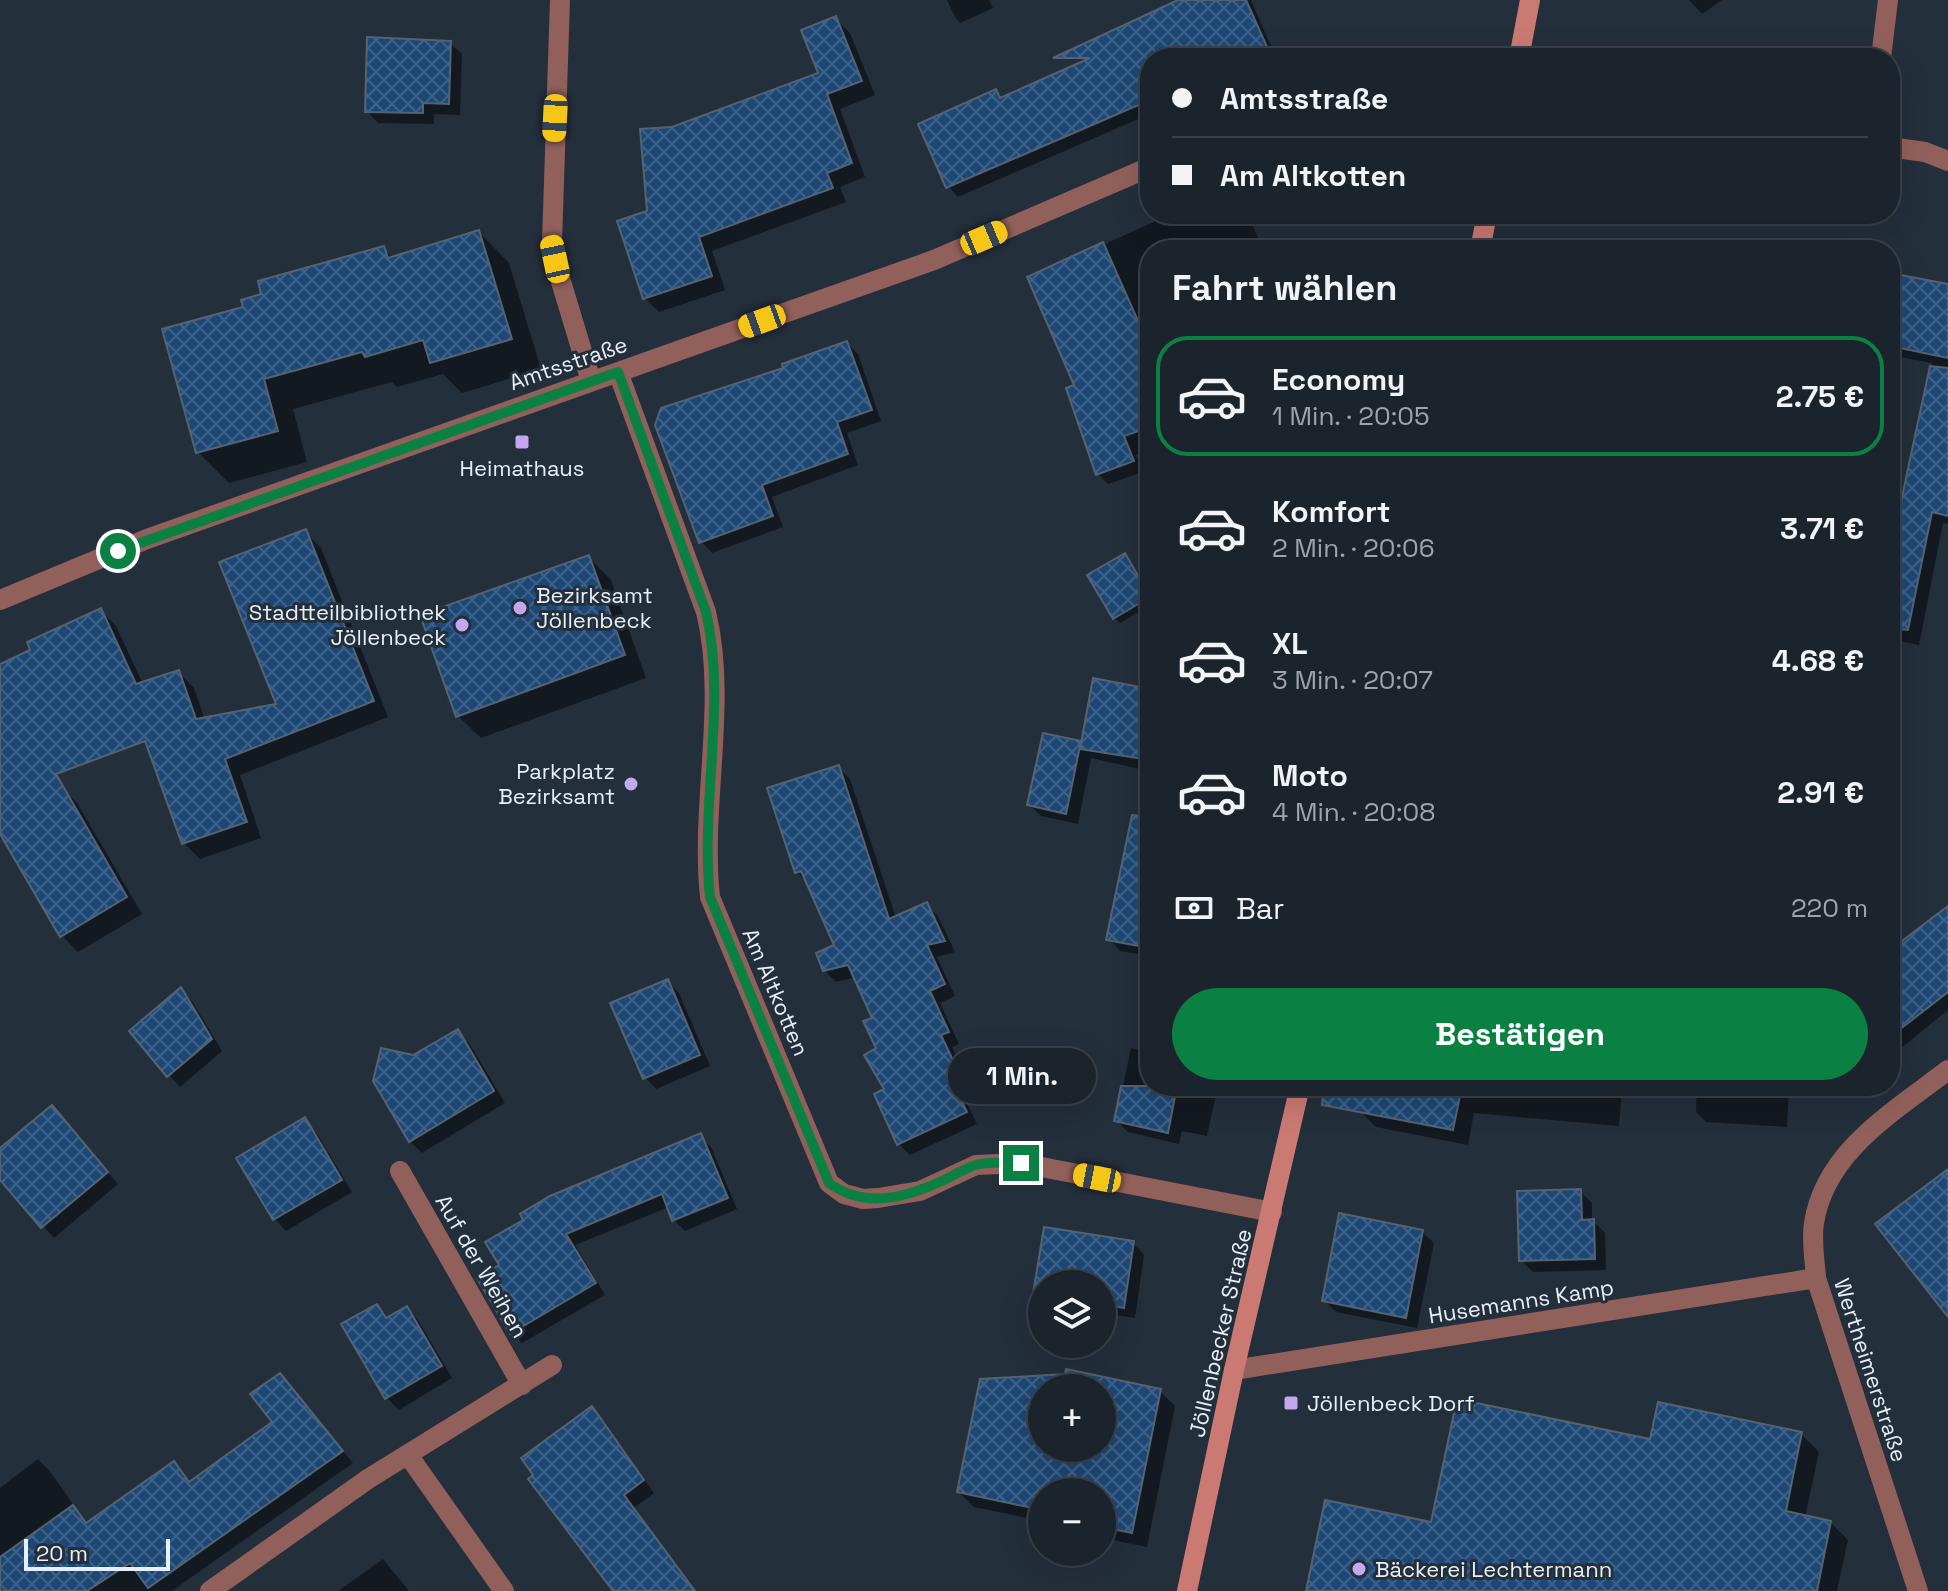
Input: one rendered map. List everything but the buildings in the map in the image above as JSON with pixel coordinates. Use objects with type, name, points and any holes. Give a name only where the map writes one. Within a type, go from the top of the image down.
[{"type":"main road","points":[[1521,48],[1530,0]]},
{"type":"main road","name":"Jöllenbecker Straße","points":[[1187,1591],[1298,1096]]},
{"type":"street","points":[[560,0],[552,242],[591,381]]},
{"type":"street","points":[[1882,48],[1888,0]]},
{"type":"street","points":[[1900,148],[1925,152],[1948,161]]},
{"type":"street","name":"Amtsstraße","points":[[0,600],[161,534],[934,260],[1140,171]]},
{"type":"street","name":"Am Altkotten","points":[[618,372],[706,612],[711,634],[713,692],[707,867],[710,897],[829,1183],[844,1194],[863,1199],[878,1198],[920,1191],[976,1165],[1021,1163],[1272,1212]]},
{"type":"street","name":"Wertheimerstraße","points":[[1918,1591],[1816,1278],[1813,1225],[1822,1191],[1840,1161],[1866,1133],[1948,1070]]},
{"type":"street","name":"Auf der Weihen","points":[[400,1171],[522,1385]]},
{"type":"street","name":"Husemanns Kamp","points":[[1234,1370],[1816,1278]]},
{"type":"street","points":[[210,1591],[368,1479],[552,1365]]},
{"type":"street","points":[[408,1455],[504,1591]]},
{"type":"place","name":"Heimathaus","points":[[522,442]]},
{"type":"place","name":"Bezirksamt Jöllenbeck","points":[[520,608]]},
{"type":"place","name":"Stadtteilbibliothek Jöllenbeck","points":[[462,625]]},
{"type":"place","name":"Parkplatz Bezirksamt","points":[[631,784]]},
{"type":"place","name":"Jöllenbeck Dorf","points":[[1291,1403]]},
{"type":"place","name":"Bäckerei Lechtermann","points":[[1359,1569]]},
{"type":"route","points":[[118,551],[618,372],[706,612],[711,634],[713,692],[707,867],[710,897],[829,1183],[844,1194],[863,1199],[891,1197],[920,1191],[976,1165],[1021,1163]]}]
